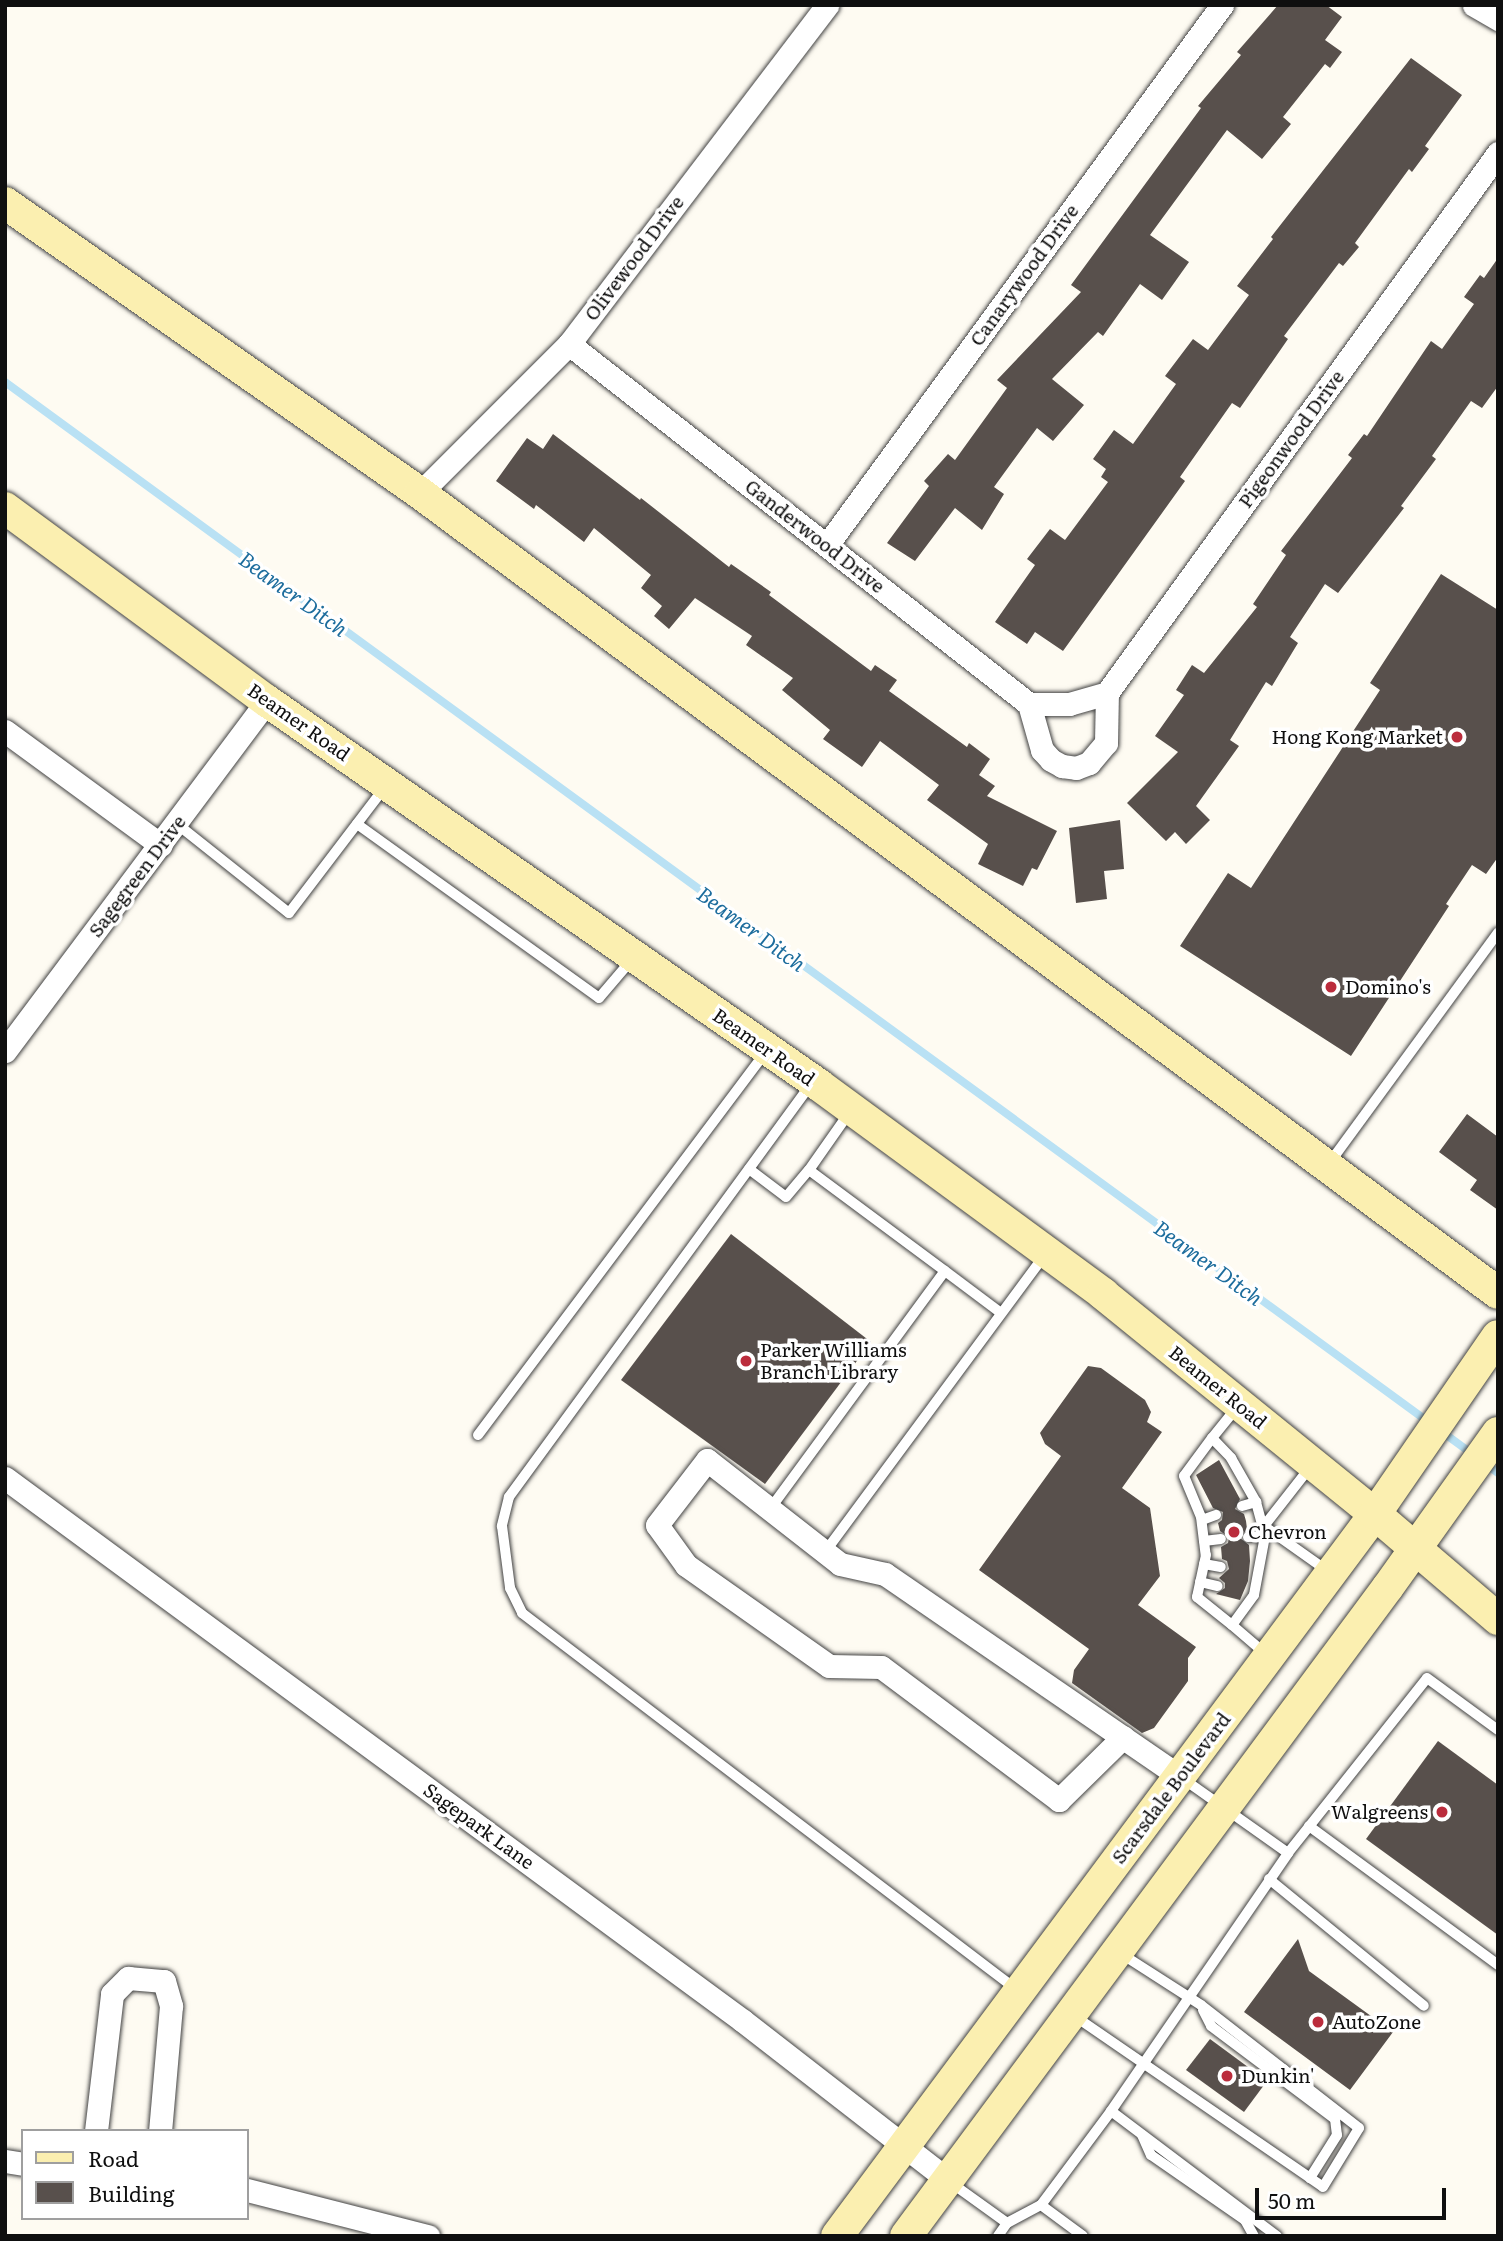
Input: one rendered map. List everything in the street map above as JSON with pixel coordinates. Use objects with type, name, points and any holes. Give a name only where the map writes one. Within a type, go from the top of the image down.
[{"type":"main road","points":[[5,203],[420,493],[1498,1293]]},
{"type":"main road","name":"Beamer Road","points":[[5,508],[267,701],[814,1081],[1104,1294],[1375,1514],[1422,1538],[1498,1619]]},
{"type":"main road","name":"Scarsdale Boulevard","points":[[837,2236],[1375,1514],[1498,1336]]},
{"type":"main road","points":[[906,2236],[1498,1433]]},
{"type":"street","name":"Olivewood Drive","points":[[420,493],[569,344],[827,5]]},
{"type":"street","name":"Canarywood Drive","points":[[827,545],[1222,5]]},
{"type":"street","points":[[1474,5],[1498,19]]},
{"type":"street","name":"Pigeonwood Drive","points":[[1107,693],[1498,153]]},
{"type":"street","name":"Ganderwood Drive","points":[[569,344],[1030,704]]},
{"type":"street","points":[[1107,693],[1106,743],[1089,763],[1076,768],[1062,766],[1051,760],[1042,750],[1030,704],[1069,704],[1107,693]]},
{"type":"street","name":"Sagegreen Drive","points":[[5,1051],[267,701]]},
{"type":"street","points":[[5,731],[161,845]]},
{"type":"street","points":[[1123,1737],[1059,1800],[881,1667],[829,1666],[686,1565],[657,1525],[707,1460],[840,1564],[885,1574],[1123,1737],[1180,1777]]},
{"type":"street","name":"Sagepark Lane","points":[[5,1478],[743,2021],[948,2180]]},
{"type":"street","points":[[96,2129],[112,1994],[128,1978],[164,1981],[171,2006],[160,2129]]},
{"type":"street","points":[[248,2190],[428,2236]]},
{"type":"lane","points":[[177,824],[289,913],[387,784]]},
{"type":"lane","points":[[357,824],[599,998],[634,956]]},
{"type":"lane","points":[[1326,1167],[1498,933]]},
{"type":"lane","points":[[478,1436],[675,1168],[768,1049]]},
{"type":"lane","points":[[814,1081],[509,1497],[502,1525],[510,1588],[522,1613],[1020,1991]]},
{"type":"lane","points":[[749,1169],[786,1198],[852,1109]]},
{"type":"lane","points":[[808,1170],[1002,1313]]},
{"type":"lane","points":[[825,1552],[1046,1253]]},
{"type":"lane","points":[[770,1509],[945,1271]]},
{"type":"lane","points":[[1239,1404],[1184,1476],[1193,1482],[1195,1500],[1202,1520],[1204,1564],[1197,1597],[1269,1657]]},
{"type":"lane","points":[[1212,1438],[1236,1477],[1256,1502],[1265,1531],[1331,1573]]},
{"type":"lane","points":[[1232,1625],[1249,1594],[1265,1531],[1312,1463]]},
{"type":"lane","points":[[1195,1500],[1207,1493]]},
{"type":"lane","points":[[1242,1506],[1256,1502]]},
{"type":"lane","points":[[1202,1520],[1216,1515]]},
{"type":"lane","points":[[1248,1537],[1265,1531]]},
{"type":"lane","points":[[1204,1541],[1221,1539]]},
{"type":"lane","points":[[1204,1564],[1221,1567]]},
{"type":"lane","points":[[1200,1582],[1218,1586]]},
{"type":"lane","points":[[998,2236],[1007,2223],[1041,2205],[1111,2111],[1288,1853],[1427,1678],[1498,1730]]},
{"type":"lane","points":[[1180,1777],[1288,1853]]},
{"type":"lane","points":[[1309,1826],[1498,1965]]},
{"type":"lane","points":[[1269,1879],[1424,2006]]},
{"type":"lane","points":[[1070,2014],[1323,2187],[1359,2128],[1201,2005],[1117,1951]]},
{"type":"lane","points":[[1201,2005],[1212,2026],[1335,2119],[1337,2135],[1310,2178]]},
{"type":"lane","points":[[1111,2111],[1277,2236]]},
{"type":"lane","points":[[1142,2134],[1151,2155],[1245,2220],[1254,2236]]},
{"type":"lane","points":[[948,2180],[1007,2223]]},
{"type":"lane","points":[[1041,2205],[1083,2236]]},
{"type":"building","points":[[1278,5],[1326,5],[1342,17],[1325,40],[1342,52],[1330,68],[1325,64],[1283,117],[1291,124],[1262,159],[1227,130],[1150,235],[1189,262],[1162,300],[1140,284],[1103,336],[1098,332],[1052,379],[1084,405],[1053,441],[1037,428],[994,487],[1004,494],[982,530],[955,508],[915,561],[887,543],[929,486],[924,481],[948,454],[955,460],[1007,388],[997,380],[1081,292],[1071,285],[1201,108],[1198,106],[1241,55],[1237,52]]},
{"type":"building","points":[[1411,58],[1462,95],[1425,146],[1429,149],[1412,172],[1409,169],[1355,243],[1359,247],[1343,266],[1339,263],[1284,336],[1288,339],[1240,408],[1232,403],[1180,477],[1185,481],[1063,651],[1035,632],[1027,644],[995,622],[1035,565],[1027,559],[1050,529],[1065,540],[1108,482],[1101,477],[1106,469],[1093,459],[1114,430],[1133,444],[1176,384],[1165,376],[1193,339],[1208,350],[1249,295],[1237,286],[1273,239],[1271,237]]},
{"type":"building","points":[[1498,258],[1498,386],[1482,408],[1471,401],[1432,456],[1436,459],[1401,506],[1404,508],[1338,593],[1325,584],[1290,637],[1298,643],[1272,686],[1266,682],[1230,740],[1239,746],[1196,806],[1210,820],[1186,844],[1175,832],[1166,841],[1127,803],[1178,752],[1155,736],[1184,695],[1176,690],[1192,665],[1204,673],[1257,607],[1253,604],[1286,555],[1281,551],[1352,458],[1348,455],[1364,434],[1367,436],[1431,341],[1442,349],[1474,304],[1464,297],[1480,275],[1484,278]]},
{"type":"building","points":[[553,434],[729,567],[731,564],[771,592],[769,595],[871,671],[875,665],[897,680],[889,691],[967,747],[969,743],[990,759],[979,775],[995,786],[987,796],[1057,831],[1037,870],[1032,868],[1023,886],[978,864],[988,844],[927,800],[939,785],[880,741],[862,767],[823,739],[830,730],[782,690],[793,678],[746,645],[752,636],[695,598],[669,629],[654,616],[662,606],[641,588],[651,575],[594,528],[584,542],[536,505],[534,509],[496,481],[527,438],[543,449]]},
{"type":"building","points":[[1441,574],[1498,610],[1498,857],[1486,874],[1472,865],[1446,904],[1449,906],[1351,1056],[1180,946],[1228,873],[1251,888],[1380,690],[1370,683]]},
{"type":"building","points":[[1120,820],[1124,869],[1104,871],[1107,899],[1076,903],[1069,828]]},
{"type":"building","points":[[1467,1114],[1498,1137],[1498,1210],[1470,1190],[1477,1180],[1439,1152]]},
{"type":"building","name":"Parker Williams Branch Library","points":[[731,1234],[871,1342],[765,1484],[621,1380]]},
{"type":"building","points":[[1088,1366],[1101,1368],[1145,1400],[1151,1412],[1147,1422],[1162,1432],[1122,1488],[1150,1508],[1160,1576],[1138,1605],[1196,1647],[1188,1658],[1188,1681],[1154,1728],[1142,1733],[1072,1683],[1074,1670],[1089,1649],[979,1570],[1061,1456],[1045,1444],[1040,1433]]},
{"type":"building","name":"Chevron","points":[[1219,1460],[1240,1499],[1235,1509],[1244,1514],[1246,1521],[1247,1529],[1240,1538],[1249,1545],[1250,1561],[1248,1581],[1240,1600],[1216,1594],[1225,1588],[1225,1583],[1219,1578],[1229,1569],[1227,1561],[1222,1559],[1221,1547],[1228,1543],[1229,1537],[1220,1531],[1218,1523],[1222,1520],[1223,1512],[1213,1508],[1196,1475]]},
{"type":"building","name":"Walgreens","points":[[1438,1741],[1498,1785],[1498,1935],[1366,1839]]},
{"type":"building","name":"AutoZone","points":[[1298,1939],[1309,1971],[1393,2032],[1350,2090],[1244,2012]]},
{"type":"building","name":"Dunkin'","points":[[1210,2039],[1267,2081],[1244,2112],[1186,2070]]},
{"type":"waterway","name":"Beamer Ditch","points":[[5,382],[1430,1423]]},
{"type":"waterway","name":"Beamer Ditch","points":[[1441,1431],[1475,1456]]},
{"type":"waterway","name":"Beamer Ditch","points":[[1486,1464],[1498,1473]]},
{"type":"place","name":"Hong Kong Market","points":[[1457,737]]},
{"type":"place","name":"Domino's","points":[[1331,987]]},
{"type":"place","name":"Parker Williams Branch Library","points":[[746,1361]]},
{"type":"place","name":"Chevron","points":[[1234,1532]]},
{"type":"place","name":"Walgreens","points":[[1442,1812]]},
{"type":"place","name":"AutoZone","points":[[1318,2022]]},
{"type":"place","name":"Dunkin'","points":[[1227,2076]]}]
